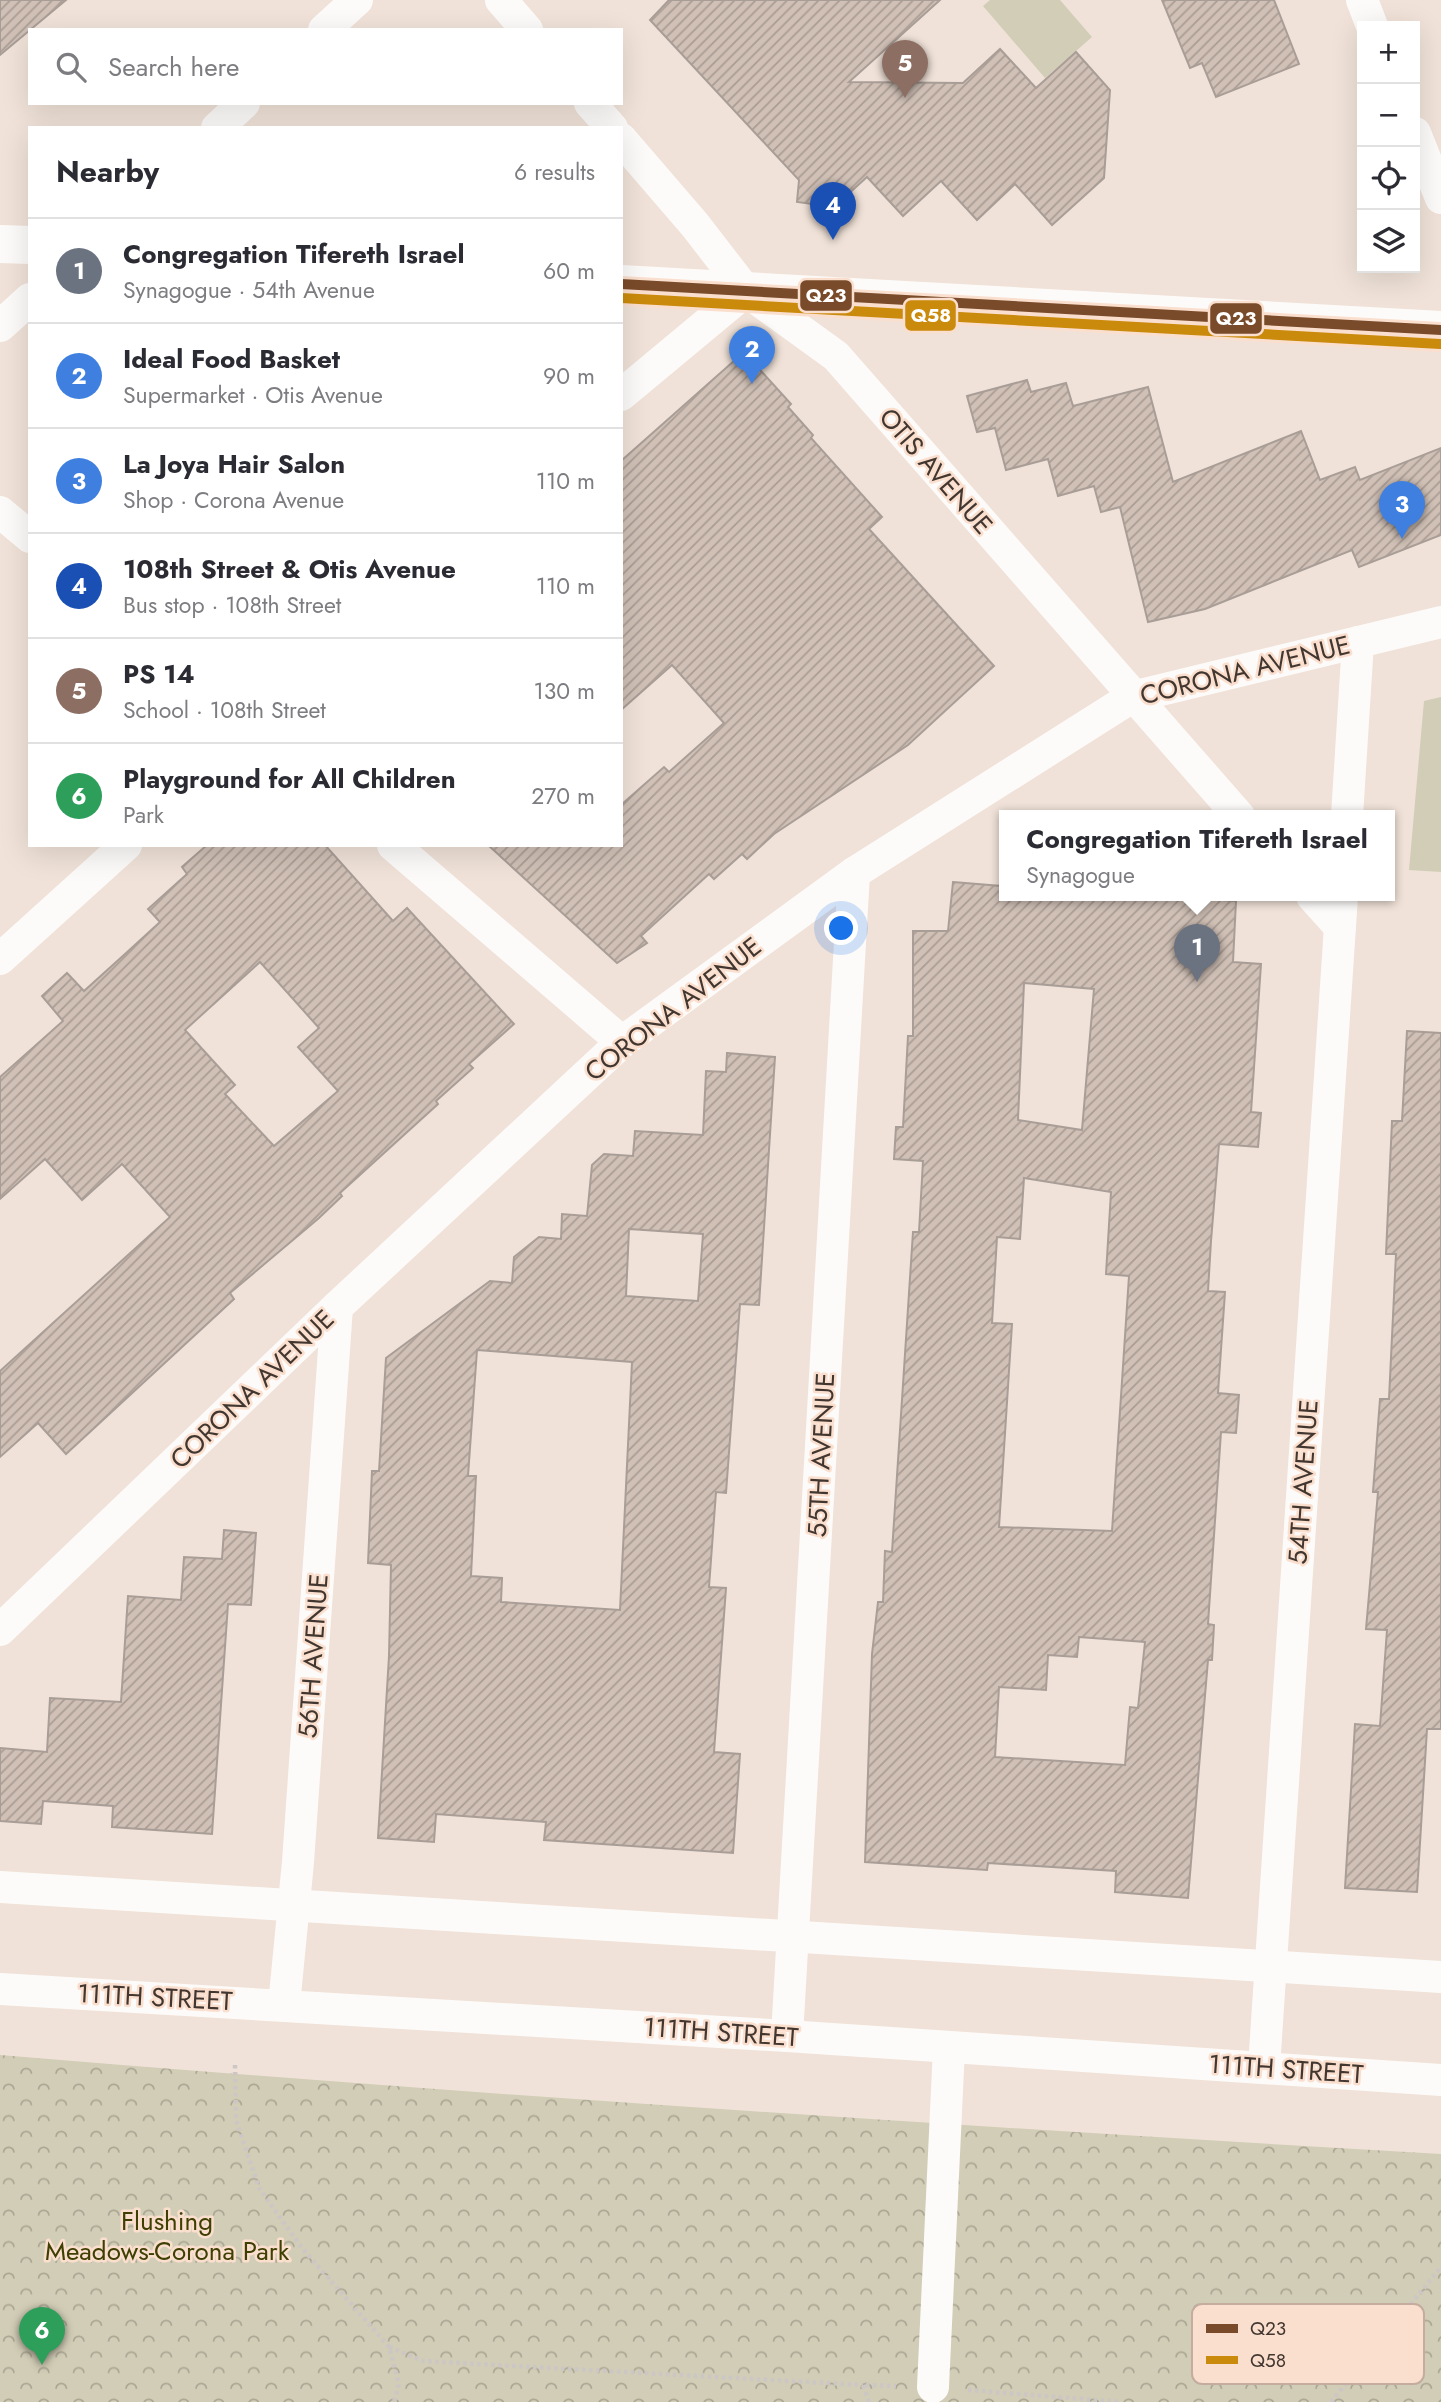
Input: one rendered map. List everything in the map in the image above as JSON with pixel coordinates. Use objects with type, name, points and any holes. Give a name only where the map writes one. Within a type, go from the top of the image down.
[{"type":"main road","points":[[0,244],[28,245]]},
{"type":"main road","points":[[623,284],[747,290],[862,300],[1441,330]]},
{"type":"street","points":[[326,28],[357,0]]},
{"type":"street","points":[[501,0],[525,28]]},
{"type":"street","points":[[1362,0],[1370,21]]},
{"type":"street","points":[[219,126],[242,105]]},
{"type":"street","points":[[592,105],[610,126]]},
{"type":"street","name":"OTIS AVENUE","points":[[623,141],[747,290],[836,356],[1234,810]]},
{"type":"street","points":[[1426,141],[1441,198]]},
{"type":"street","points":[[623,393],[747,290]]},
{"type":"street","points":[[0,326],[28,301]]},
{"type":"street","points":[[0,512],[28,535]]},
{"type":"street","name":"CORONA AVENUE","points":[[0,1630],[337,1307],[621,1042],[854,873],[1132,697],[1441,622]]},
{"type":"street","points":[[1347,810],[1358,642]]},
{"type":"street","points":[[0,959],[124,847]]},
{"type":"street","points":[[395,847],[621,1042]]},
{"type":"street","name":"55TH AVENUE","points":[[787,2036],[854,873]]},
{"type":"street","points":[[1317,901],[1340,927]]},
{"type":"street","name":"54TH AVENUE","points":[[1264,2067],[1342,901]]},
{"type":"street","name":"56TH AVENUE","points":[[284,2005],[294,1906],[337,1307]]},
{"type":"street","points":[[0,1887],[1441,1977]]},
{"type":"street","name":"111TH STREET","points":[[0,1989],[787,2036],[1441,2080]]},
{"type":"street","points":[[933,2387],[949,2048]]},
{"type":"path","points":[[235,2065],[236,2120],[259,2188],[302,2248],[388,2347],[399,2384],[394,2402]]},
{"type":"path","points":[[1411,2304],[1441,2267]]},
{"type":"path","points":[[388,2347],[424,2361],[933,2387],[1120,2402]]},
{"type":"path","points":[[1331,2402],[1346,2384]]},
{"type":"path","points":[[863,2385],[869,2402]]},
{"type":"green space","points":[[990,0],[1060,0],[1092,37],[1045,78],[983,6]]},
{"type":"green space","points":[[1441,697],[1441,872],[1409,870],[1424,701]]},
{"type":"green space","name":"Flushing Meadows-Corona Park","points":[[0,2055],[720,2109],[1441,2154],[1441,2402],[0,2402]]},
{"type":"building","points":[[0,0],[66,0],[32,28],[28,28],[28,32],[0,55]]},
{"type":"building","points":[[669,0],[940,0],[849,82],[963,83],[1000,49],[1036,88],[1076,52],[1110,90],[1104,178],[1052,225],[1015,184],[977,220],[941,181],[903,216],[867,177],[834,207],[797,202],[799,180],[650,20]]},
{"type":"building","points":[[1162,0],[1274,0],[1299,64],[1216,97],[1202,63],[1190,68]]},
{"type":"building","points":[[735,360],[752,361],[791,404],[788,407],[813,435],[811,438],[882,517],[869,529],[994,666],[908,745],[774,834],[747,859],[742,854],[714,879],[709,874],[641,936],[647,943],[617,963],[490,847],[623,847],[623,803],[664,767],[669,772],[724,723],[672,665],[623,708],[623,459]]},
{"type":"building","points":[[1027,380],[1031,392],[1066,383],[1073,406],[1148,387],[1173,482],[1301,431],[1320,480],[1355,467],[1360,480],[1441,448],[1441,535],[1359,567],[1352,550],[1205,609],[1148,622],[1120,507],[1101,512],[1094,486],[1058,496],[1048,459],[1006,470],[995,428],[977,432],[967,396]]},
{"type":"building","points":[[205,847],[327,847],[393,921],[407,908],[514,1024],[469,1064],[473,1068],[436,1101],[438,1104],[340,1193],[342,1196],[319,1218],[230,1293],[234,1299],[66,1454],[38,1423],[0,1457],[0,1371],[170,1217],[122,1164],[82,1200],[45,1159],[0,1199],[0,1077],[63,1021],[42,996],[67,973],[84,991],[160,922],[148,909],[187,874],[182,867]],"holes":[[[260,962],[319,1028],[298,1047],[338,1091],[274,1146],[225,1094],[235,1085],[185,1030]]]},
{"type":"building","points":[[953,882],[999,886],[999,901],[1236,901],[1233,962],[1261,964],[1251,1112],[1261,1113],[1258,1147],[1219,1144],[1211,1241],[1208,1291],[1225,1292],[1218,1393],[1239,1395],[1236,1433],[1221,1432],[1208,1624],[1214,1625],[1212,1660],[1208,1660],[1188,1898],[1115,1892],[1116,1871],[988,1863],[987,1870],[865,1862],[872,1654],[878,1602],[883,1602],[885,1551],[892,1552],[913,1232],[919,1232],[923,1161],[894,1159],[896,1127],[903,1127],[908,1036],[913,1036],[913,931],[948,931]],"holes":[[[1024,983],[1094,989],[1082,1130],[1018,1120]],[[1024,1178],[1111,1192],[1106,1274],[1129,1276],[1112,1531],[999,1527],[1012,1324],[992,1323],[997,1237],[1020,1239]],[[1079,1637],[1145,1642],[1138,1708],[1130,1707],[1125,1765],[995,1757],[999,1687],[1046,1690],[1048,1655],[1077,1657]]]},
{"type":"building","points":[[1407,1031],[1441,1033],[1441,1729],[1427,1729],[1417,1892],[1345,1888],[1355,1724],[1380,1726],[1387,1630],[1366,1629],[1378,1492],[1373,1492],[1380,1399],[1389,1399],[1396,1254],[1386,1254],[1392,1121],[1402,1121]]},
{"type":"building","points":[[727,1053],[775,1057],[759,1305],[740,1304],[726,1493],[716,1492],[709,1587],[726,1588],[714,1752],[740,1754],[733,1853],[544,1840],[546,1822],[436,1814],[434,1842],[378,1838],[389,1656],[391,1565],[368,1563],[372,1471],[379,1471],[386,1358],[490,1281],[512,1283],[514,1257],[539,1237],[561,1239],[562,1214],[587,1216],[592,1165],[604,1154],[633,1156],[635,1131],[703,1135],[706,1071],[726,1072]],"holes":[[[629,1229],[703,1234],[698,1301],[626,1296]],[[477,1350],[632,1362],[620,1610],[501,1602],[502,1578],[471,1576],[476,1476],[468,1476]]]},
{"type":"building","points":[[224,1530],[256,1533],[251,1605],[228,1604],[212,1834],[112,1827],[113,1806],[43,1801],[41,1824],[0,1821],[0,1748],[47,1752],[50,1698],[121,1702],[128,1596],[181,1600],[184,1557],[222,1559]]},
{"type":"transit line","name":"Q23","points":[[623,284],[1441,330]]},
{"type":"transit line","name":"Q58","points":[[623,298],[1440,344]]},
{"type":"place","name":"PS 14","points":[[905,98]]},
{"type":"place","name":"108th Street & Otis Avenue","points":[[833,240]]},
{"type":"place","name":"Ideal Food Basket","points":[[752,384]]},
{"type":"place","name":"La Joya Hair Salon","points":[[1402,539]]},
{"type":"place","name":"Congregation Tifereth Israel","points":[[1197,982]]},
{"type":"place","name":"Playground for All Children","points":[[42,2365]]}]
